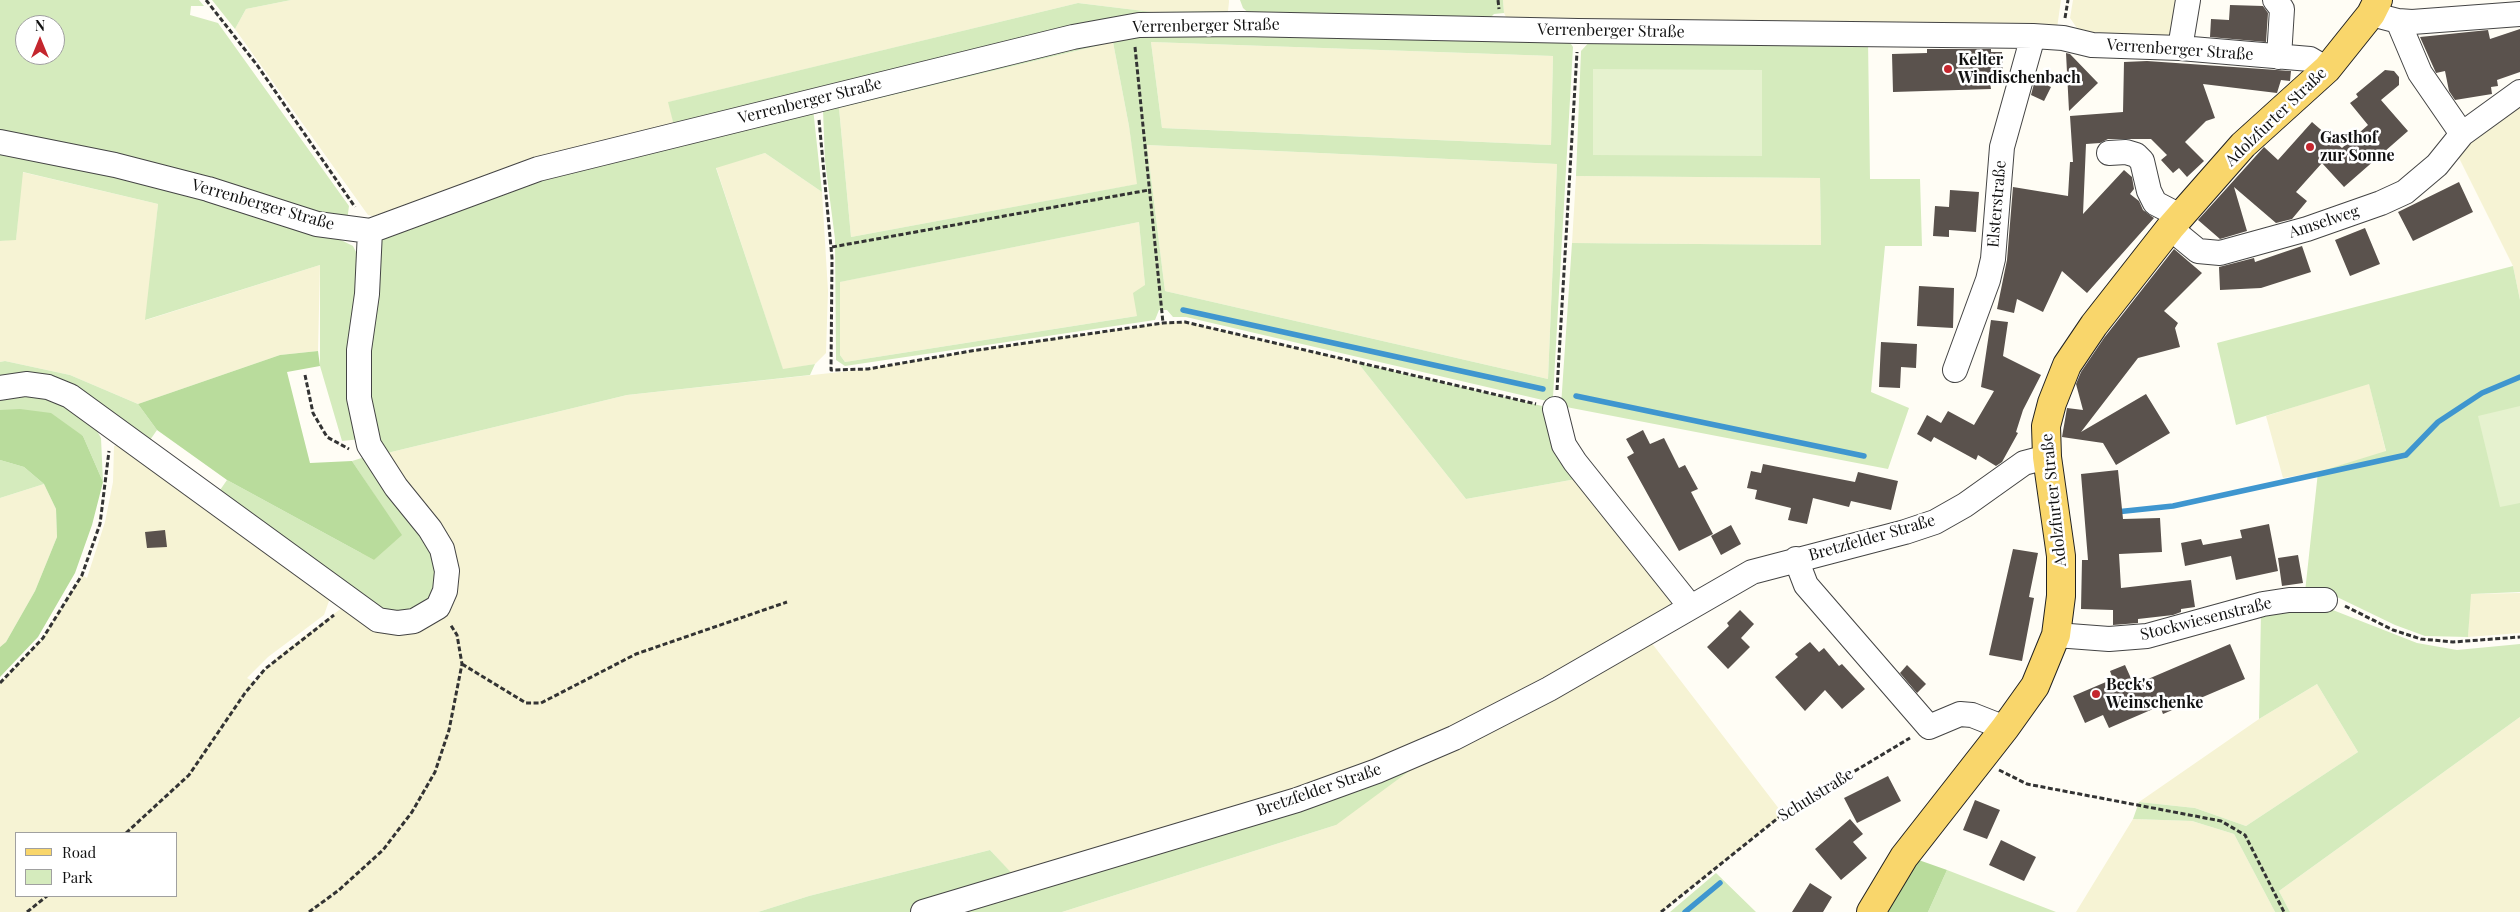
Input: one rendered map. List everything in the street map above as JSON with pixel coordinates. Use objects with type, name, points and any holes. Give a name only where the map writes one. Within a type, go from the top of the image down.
[{"type":"main road","name":"Adolzfurter Straße","points":[[1871,912],[1904,857],[1978,760],[2005,728],[2035,686],[2056,635],[2061,596],[2061,556],[2047,457],[2046,426],[2052,403],[2067,365],[2094,325],[2175,222],[2243,145],[2326,70],[2374,7]]},
{"type":"street","points":[[2180,48],[2188,0]]},
{"type":"street","points":[[2275,0],[2282,9],[2279,57]]},
{"type":"street","points":[[2374,7],[2398,21],[2520,14]]},
{"type":"street","points":[[2398,21],[2420,73],[2462,134]]},
{"type":"street","name":"Verrenberger Straße","points":[[0,142],[114,165],[208,189],[317,224],[370,231],[538,169],[1073,37],[1139,25],[1242,24],[1578,31],[2032,36],[2063,38],[2092,45],[2180,48],[2310,59],[2326,70]]},
{"type":"street","name":"Elsterstraße","points":[[1955,370],[1988,280],[1993,259],[2002,146],[2032,36]]},
{"type":"street","name":"Amselweg","points":[[2109,153],[2126,152],[2136,155],[2142,161],[2149,191],[2156,203],[2175,222],[2198,251],[2220,253],[2308,229],[2405,192],[2437,165],[2462,134],[2520,92]]},
{"type":"street","points":[[0,388],[26,384],[48,387],[70,396],[378,620],[398,624],[414,621],[438,608],[445,591],[447,571],[442,549],[430,529],[396,487],[369,445],[359,398],[359,350],[367,294],[370,231]]},
{"type":"street","points":[[1555,408],[1564,445],[1575,462],[1690,606]]},
{"type":"street","name":"Bretzfelder Straße","points":[[923,912],[1297,800],[1376,771],[1454,738],[1549,689],[1690,606],[1752,572],[1905,532],[1935,522],[1965,505],[2024,463],[2047,457]]},
{"type":"street","points":[[1796,559],[1806,585],[1929,727],[1960,714],[1972,715],[2005,728]]},
{"type":"street","name":"Stockwiesenstraße","points":[[2056,635],[2109,639],[2147,636],[2262,604],[2289,600],[2325,600]]},
{"type":"path","points":[[206,0],[257,65],[370,231]]},
{"type":"path","points":[[1139,25],[1135,38],[1163,323]]},
{"type":"path","points":[[818,99],[822,162],[832,247],[831,370],[868,369],[981,349],[1163,323],[1185,322],[1555,408],[1578,31]]},
{"type":"path","points":[[832,247],[1149,190]]},
{"type":"path","points":[[305,375],[313,413],[327,437],[350,450],[369,445]]},
{"type":"path","points":[[0,683],[43,638],[82,575],[100,524],[107,482],[110,439],[103,419]]},
{"type":"path","points":[[2325,600],[2348,608],[2393,630],[2421,639],[2453,642],[2520,637]]},
{"type":"path","points":[[127,832],[189,775],[265,669],[351,601]]},
{"type":"path","points":[[462,664],[526,704],[541,703],[636,654],[787,602]]},
{"type":"path","points":[[309,912],[339,890],[383,850],[412,812],[435,772],[450,730],[462,664],[457,635],[438,608]]},
{"type":"path","name":"Schulstraße","points":[[1661,912],[1783,814],[1929,727]]},
{"type":"path","points":[[1978,760],[2027,784],[2221,821],[2244,836],[2284,912]]},
{"type":"path","points":[[26,912],[46,897]]},
{"type":"shaded area","points":[[291,0],[1229,0],[1229,2],[1228,11],[1152,12],[1078,3],[669,102],[674,126],[376,217],[368,215],[235,29],[246,9]]},
{"type":"shaded area","points":[[1503,0],[2061,0],[2057,28],[1509,23],[1504,13]]},
{"type":"shaded area","points":[[2073,0],[2175,0],[2173,38],[2079,31],[2070,18]]},
{"type":"shaded area","points":[[1113,42],[1138,184],[851,237],[839,108]]},
{"type":"shaded area","points":[[1151,42],[1553,56],[1551,145],[1162,128]]},
{"type":"shaded area","points":[[2520,100],[2520,300],[2513,266],[2456,152]]},
{"type":"shaded area","points":[[1147,145],[1557,164],[1548,379],[1165,291]]},
{"type":"shaded area","points":[[765,153],[822,192],[828,291],[826,353],[815,364],[783,370],[716,167]]},
{"type":"shaded area","points":[[22,172],[158,204],[146,320],[320,265],[318,351],[280,355],[138,404],[70,375],[5,361],[0,362],[0,241],[16,239]]},
{"type":"shaded area","points":[[1576,176],[1820,178],[1821,245],[1572,243]]},
{"type":"shaded area","points":[[1139,222],[1145,285],[1137,316],[845,362],[840,355],[839,282]]},
{"type":"shaded area","points":[[1185,322],[1358,363],[1466,499],[1587,477],[1690,606],[1644,633],[1783,814],[1661,912],[1062,912],[1336,825],[1019,882],[990,850],[809,896],[758,912],[0,912],[0,683],[43,638],[82,575],[87,578],[105,522],[113,482],[114,446],[125,443],[326,588],[329,601],[324,615],[268,657],[247,678],[254,682],[277,657],[351,601],[383,454],[627,395],[868,369],[971,351],[1163,323]]},
{"type":"shaded area","points":[[2369,383],[2386,452],[2318,472],[2283,478],[2266,416]]},
{"type":"shaded area","points":[[44,484],[56,509],[57,537],[35,591],[6,642],[0,647],[0,498]]},
{"type":"shaded area","points":[[2520,593],[2520,633],[2468,637],[2470,594]]},
{"type":"shaded area","points":[[2317,684],[2358,752],[2246,826],[2195,808],[2139,802],[2259,719]]},
{"type":"shaded area","points":[[2520,717],[2520,912],[2290,912],[2279,891]]},
{"type":"shaded area","points":[[2133,819],[2192,821],[2234,834],[2275,912],[2076,912]]},
{"type":"green space","points":[[0,0],[199,0],[204,6],[191,6],[190,15],[218,23],[349,206],[347,221],[0,137]]},
{"type":"green space","points":[[212,0],[291,0],[246,9],[235,29]]},
{"type":"green space","points":[[1240,0],[1503,0],[1504,13],[1494,14],[1486,22],[1252,16],[1243,8]]},
{"type":"green space","points":[[1078,3],[1152,12],[1228,11],[1224,17],[674,126],[668,102]]},
{"type":"green space","points":[[1145,32],[1567,38],[1573,47],[1553,397],[1547,401],[1186,317],[1173,317],[1167,310],[1159,310],[1155,320],[845,366],[836,360],[835,239],[825,161],[823,110],[827,104]],"holes":[[[1113,42],[1129,126],[1137,184],[851,237],[839,108]],[[1151,42],[1553,56],[1551,145],[1162,128]],[[1147,145],[1557,164],[1548,379],[1165,291]],[[1139,222],[1145,285],[1133,293],[1137,316],[845,362],[840,355],[840,282]]]},
{"type":"green space","points":[[1593,38],[1868,40],[1870,179],[1920,179],[1922,246],[1885,246],[1871,392],[1909,408],[1888,469],[1561,406],[1572,243],[1821,245],[1820,178],[1576,176],[1581,51]]},
{"type":"green space","points":[[1593,69],[1762,70],[1762,156],[1593,155]]},
{"type":"green space","points":[[813,108],[822,192],[765,153],[716,168],[783,369],[815,364],[810,375],[627,395],[383,454],[364,393],[379,238],[540,176]]},
{"type":"green space","points":[[0,149],[107,169],[321,230],[353,246],[359,258],[361,439],[342,441],[320,366],[320,265],[145,320],[158,204],[23,172],[16,240],[0,241]]},
{"type":"green space","points":[[2513,266],[2520,300],[2520,592],[2471,594],[2468,637],[2425,636],[2395,625],[2337,597],[2305,592],[2318,472],[2386,451],[2369,384],[2236,425],[2217,343]]},
{"type":"green space","points":[[318,351],[320,366],[287,372],[310,463],[352,461],[402,535],[374,560],[227,480],[157,430],[138,404],[280,355]]},
{"type":"green space","points":[[5,361],[70,375],[138,404],[157,430],[148,443],[107,413],[0,379],[0,362]]},
{"type":"green space","points":[[1358,363],[1555,409],[1587,477],[1466,499]]},
{"type":"green space","points":[[0,393],[48,393],[92,422],[101,438],[103,482],[83,436],[20,410],[0,410]]},
{"type":"green space","points":[[2520,406],[2520,503],[2500,507],[2478,416]]},
{"type":"green space","points":[[20,409],[51,413],[83,436],[103,482],[92,525],[75,573],[38,637],[0,677],[0,647],[6,642],[35,591],[57,537],[56,509],[44,484],[24,467],[0,460],[0,410]]},
{"type":"green space","points":[[368,456],[425,536],[436,559],[434,596],[414,615],[378,610],[218,493],[227,480],[374,560],[401,535],[352,461]]},
{"type":"green space","points":[[0,460],[24,467],[44,484],[0,498]]},
{"type":"green space","points":[[2320,605],[2417,643],[2457,650],[2520,644],[2520,717],[2279,891],[2290,912],[2275,912],[2234,834],[2192,821],[2133,819],[2139,802],[2195,808],[2246,826],[2358,752],[2317,684],[2259,719],[2261,612]]},
{"type":"green space","points":[[1454,738],[1336,825],[1062,912],[758,912],[809,896],[990,850],[1019,881]]},
{"type":"green space","points":[[1913,858],[1947,870],[1928,912],[1880,912]]},
{"type":"green space","points":[[1947,870],[2056,912],[1928,912]]},
{"type":"green space","points":[[1716,873],[1756,912],[1670,912]]},
{"type":"building","points":[[2230,5],[2263,6],[2268,13],[2266,42],[2210,37],[2211,19],[2229,20]]},
{"type":"building","points":[[2520,29],[2520,72],[2497,80],[2498,86],[2491,87],[2492,94],[2455,100],[2449,91],[2445,71],[2436,73],[2420,37],[2488,30],[2490,39]]},
{"type":"building","name":"Kelter Windischenbach","points":[[1927,49],[1991,49],[1991,52],[2002,52],[2003,83],[1990,83],[1991,89],[1893,92],[1892,54],[1927,53]]},
{"type":"building","points":[[2066,53],[2070,54],[2098,83],[2069,111]]},
{"type":"building","points":[[2147,61],[2291,71],[2290,81],[2281,80],[2277,93],[2203,84],[2215,118],[2206,121],[2185,142],[2204,161],[2187,177],[2179,168],[2173,173],[2161,160],[2167,155],[2151,139],[2108,139],[2100,143],[2086,144],[2083,214],[2124,170],[2132,177],[2134,189],[2130,194],[2139,201],[2143,210],[2154,218],[2087,293],[2062,271],[2043,312],[2017,299],[2014,313],[1997,309],[2007,260],[2013,187],[2068,196],[2070,162],[2073,162],[2070,116],[2123,112],[2124,62]]},
{"type":"building","points":[[2385,70],[2394,71],[2399,77],[2399,85],[2381,100],[2408,131],[2344,187],[2322,163],[2296,192],[2307,201],[2292,219],[2276,223],[2234,187],[2247,231],[2220,239],[2198,220],[2264,147],[2278,160],[2312,122],[2342,148],[2368,125],[2350,103],[2358,97],[2356,94]]},
{"type":"building","points":[[2035,80],[2051,87],[2044,101],[2031,95]]},
{"type":"building","points":[[2459,182],[2473,212],[2413,241],[2398,212]]},
{"type":"building","points":[[1950,190],[1979,192],[1976,232],[1949,230],[1949,237],[1933,236],[1935,206],[1949,207]]},
{"type":"building","points":[[2365,228],[2380,264],[2350,276],[2335,240]]},
{"type":"building","points":[[2302,246],[2311,272],[2261,288],[2220,290],[2219,267],[2254,258],[2255,262]]},
{"type":"building","points":[[2174,249],[2202,273],[2164,311],[2178,323],[2175,328],[2180,347],[2138,358],[2081,432],[2146,394],[2170,433],[2116,465],[2103,443],[2062,437],[2067,408],[2083,410],[2076,384],[2081,372],[2104,338]]},
{"type":"building","points":[[1919,286],[1954,288],[1953,328],[1917,326]]},
{"type":"building","points":[[1991,320],[2008,322],[2003,356],[2041,375],[2023,410],[2016,432],[2018,433],[2002,462],[1996,466],[1978,455],[1976,460],[1934,437],[1931,442],[1917,434],[1927,415],[1941,423],[1948,411],[1974,425],[1994,391],[1981,387]]},
{"type":"building","points":[[1881,342],[1917,344],[1916,368],[1901,367],[1900,388],[1879,387]]},
{"type":"building","points":[[1643,430],[1650,444],[1664,438],[1679,468],[1685,465],[1698,489],[1691,492],[1713,534],[1679,551],[1627,457],[1634,453],[1626,439]]},
{"type":"building","points":[[1763,464],[1855,482],[1858,472],[1898,481],[1891,510],[1851,501],[1849,507],[1813,498],[1807,524],[1788,520],[1791,508],[1755,499],[1757,490],[1747,488],[1751,471],[1761,473]]},
{"type":"building","points":[[2118,470],[2123,519],[2160,518],[2162,552],[2119,554],[2121,588],[2191,580],[2195,607],[2181,609],[2181,612],[2173,615],[2138,619],[2138,623],[2113,625],[2113,610],[2081,609],[2082,560],[2088,560],[2081,474]]},
{"type":"building","points":[[2269,524],[2278,571],[2236,580],[2231,556],[2185,566],[2181,543],[2201,539],[2203,545],[2242,538],[2240,530]]},
{"type":"building","points":[[1731,525],[1741,544],[1721,555],[1711,536]]},
{"type":"building","points":[[165,530],[167,547],[147,548],[145,532]]},
{"type":"building","points":[[2013,549],[2038,553],[2029,597],[2034,598],[2022,661],[1989,655]]},
{"type":"building","points":[[2298,555],[2303,583],[2282,586],[2278,558]]},
{"type":"building","points":[[1740,610],[1754,624],[1741,638],[1750,647],[1728,669],[1707,647],[1729,626],[1727,623]]},
{"type":"building","points":[[1810,642],[1819,652],[1824,648],[1839,666],[1842,664],[1865,689],[1842,709],[1825,690],[1805,711],[1775,677],[1798,657],[1795,654]]},
{"type":"building","points":[[2230,644],[2245,679],[2163,714],[2160,706],[2109,728],[2103,715],[2085,723],[2073,696],[2113,679],[2110,671],[2125,665],[2134,685]]},
{"type":"building","points":[[1907,665],[1926,684],[1917,693],[1900,673]]},
{"type":"building","points":[[1888,776],[1901,801],[1857,823],[1844,798]]},
{"type":"building","points":[[1975,800],[2000,810],[1987,839],[1963,830]]},
{"type":"building","points":[[1850,819],[1863,834],[1853,842],[1867,858],[1841,880],[1815,849]]},
{"type":"building","points":[[2001,840],[2036,857],[2024,881],[1989,865]]},
{"type":"building","points":[[1810,883],[1832,897],[1823,912],[1792,912]]},
{"type":"waterway","points":[[1183,310],[1543,389]]},
{"type":"waterway","points":[[2116,512],[2173,506],[2406,455],[2438,422],[2482,393],[2520,377]]},
{"type":"waterway","points":[[1576,396],[1864,456]]},
{"type":"waterway","points":[[1685,912],[1720,883]]},
{"type":"place","name":"Kelter Windischenbach","points":[[1948,69]]},
{"type":"place","name":"Gasthof zur Sonne","points":[[2310,147]]},
{"type":"place","name":"Beck's Weinschenke","points":[[2096,694]]}]
